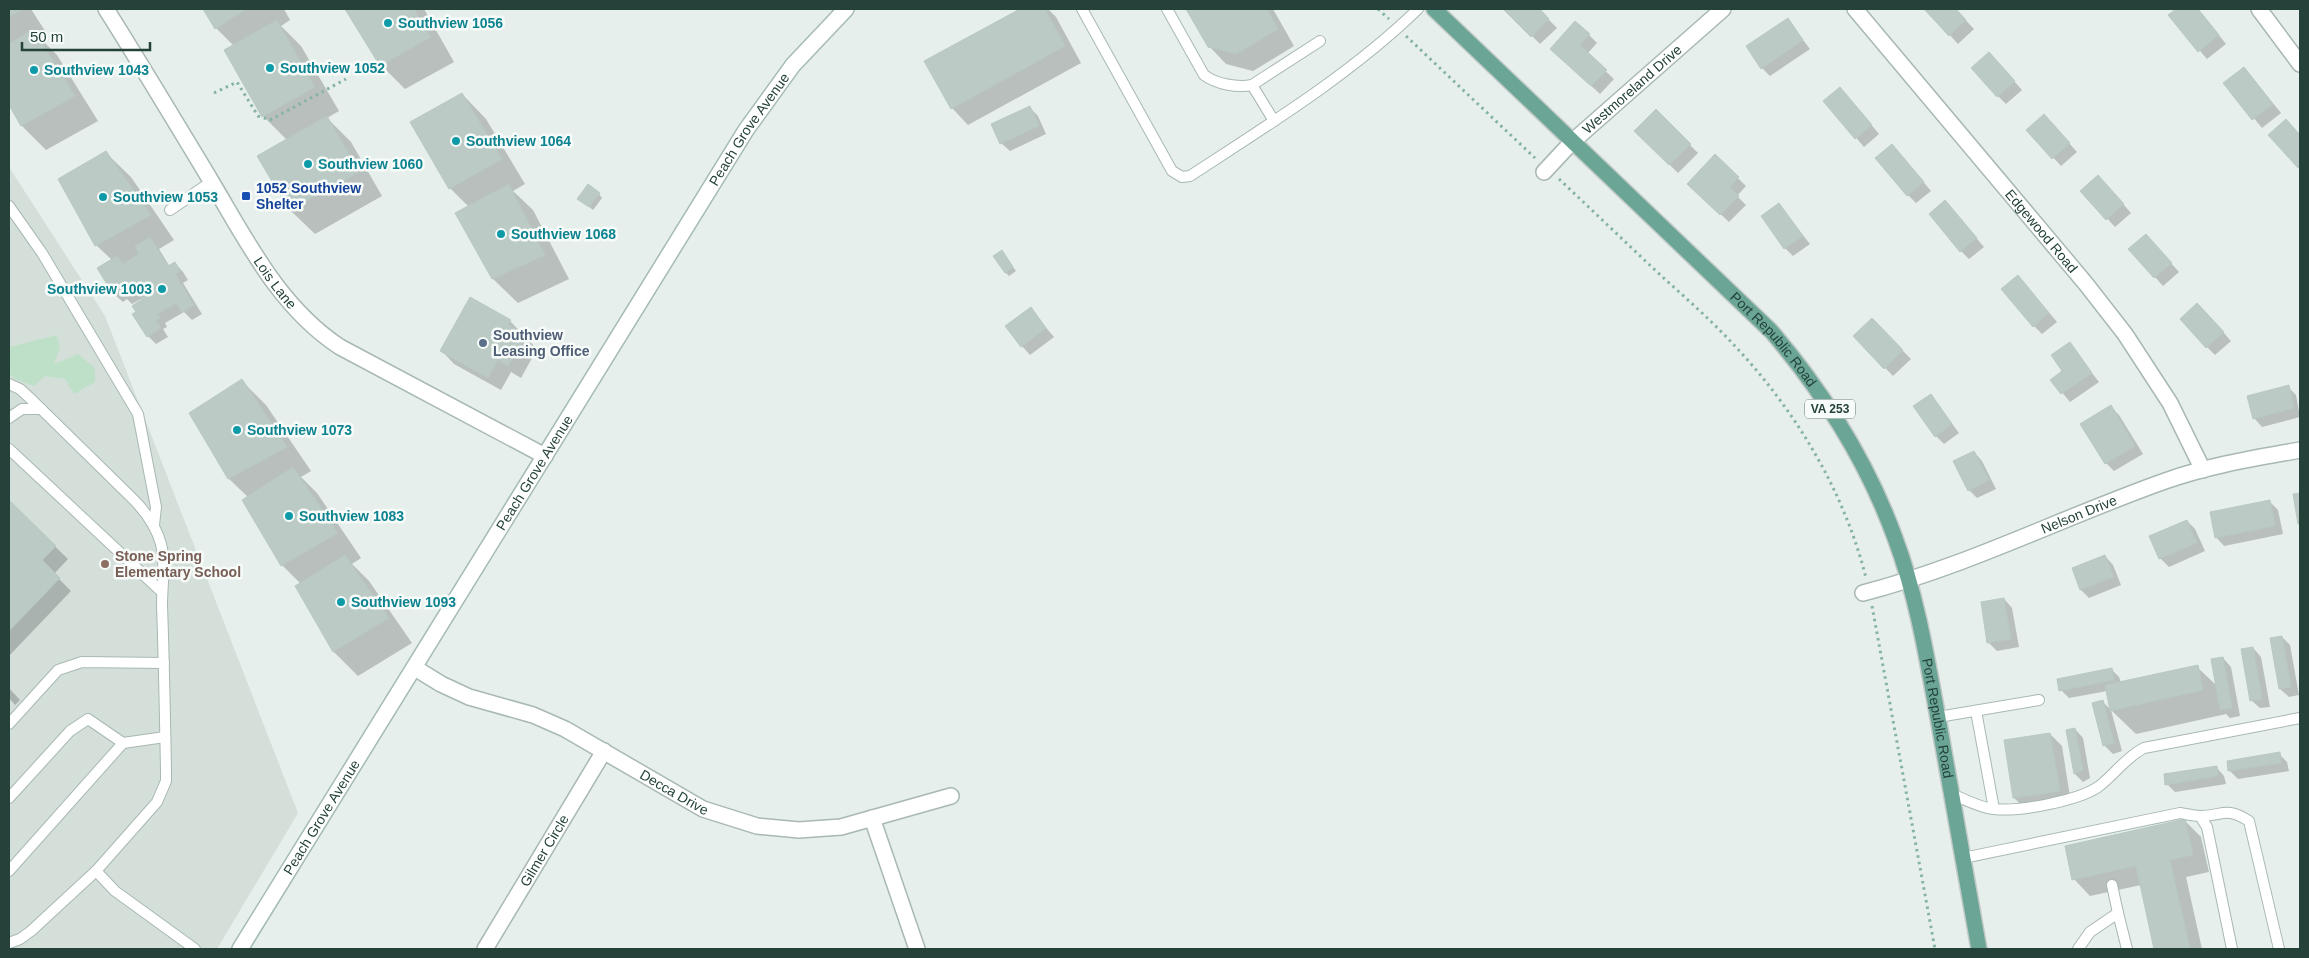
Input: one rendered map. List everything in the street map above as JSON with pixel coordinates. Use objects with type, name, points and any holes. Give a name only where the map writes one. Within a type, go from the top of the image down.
[{"type":"main road","name":"Port Republic Road","points":[[1440,11],[1572,142],[1771,332],[1804,371],[1837,420],[1865,467],[1894,536],[1909,581],[1923,635],[1979,949]]},
{"type":"street","name":"Lois Lane","points":[[106,9],[277,288],[301,315],[324,336],[340,347],[545,456]]},
{"type":"street","name":"Peach Grove Avenue","points":[[240,949],[750,124],[793,65],[846,9]]},
{"type":"street","name":"Westmoreland Drive","points":[[1544,172],[1572,142],[1723,9]]},
{"type":"street","name":"Edgewood Road","points":[[1854,9],[2086,284],[2124,334],[2170,403],[2203,470]]},
{"type":"street","points":[[2259,9],[2300,64]]},
{"type":"street","name":"Nelson Drive","points":[[1863,593],[1909,581],[1980,556],[2051,525],[2168,480],[2203,470],[2300,450]]},
{"type":"street","name":"Decca Drive","points":[[415,668],[441,684],[469,697],[533,715],[565,728],[703,809],[743,823],[778,829],[813,830],[841,827],[951,796]]},
{"type":"street","name":"Gilmer Circle","points":[[485,949],[604,751]]},
{"type":"street","points":[[872,818],[916,949]]},
{"type":"lane","points":[[1082,9],[1172,171],[1179,176],[1190,176],[1274,121],[1398,28],[1418,9]]},
{"type":"lane","points":[[1167,9],[1204,75],[1210,80],[1242,87],[1252,85],[1320,41]]},
{"type":"lane","points":[[1252,85],[1274,121]]},
{"type":"lane","points":[[170,210],[211,182]]},
{"type":"lane","points":[[9,206],[42,253],[138,414],[156,507],[154,526]]},
{"type":"lane","points":[[9,384],[20,389],[41,408],[144,510],[154,526],[161,544],[164,565],[162,592],[166,781],[157,802],[96,871],[32,932],[9,943]]},
{"type":"lane","points":[[9,418],[22,409],[41,408]]},
{"type":"lane","points":[[9,449],[162,592]]},
{"type":"lane","points":[[9,724],[58,670],[82,662],[164,663]]},
{"type":"lane","points":[[1938,717],[2039,700]]},
{"type":"lane","points":[[1976,711],[1994,809]]},
{"type":"lane","points":[[1951,794],[1994,809],[2014,809],[2064,801],[2083,795],[2100,785],[2138,751],[2150,746],[2300,718]]},
{"type":"lane","points":[[9,798],[70,730],[88,719],[123,743]]},
{"type":"lane","points":[[9,871],[123,743],[165,737]]},
{"type":"lane","points":[[1963,858],[2180,813],[2200,816],[2221,812],[2238,814],[2249,821],[2279,949]]},
{"type":"lane","points":[[2200,816],[2207,827],[2232,949]]},
{"type":"lane","points":[[96,871],[115,891],[195,949]]},
{"type":"lane","points":[[2112,885],[2127,949]]},
{"type":"lane","points":[[2078,949],[2090,932],[2118,913]]},
{"type":"path","points":[[1408,38],[1533,157]]},
{"type":"path","points":[[214,93],[237,82],[258,116],[270,120],[346,79]]},
{"type":"path","points":[[1562,183],[1704,315],[1760,375],[1790,415],[1817,458],[1841,507],[1864,573]]},
{"type":"path","points":[[1874,612],[1935,949]]},
{"type":"shaded area","name":"Stone Spring Elementary School","points":[[9,167],[105,316],[298,813],[217,949],[9,949]]},
{"type":"green space","points":[[57,335],[60,347],[54,364],[78,354],[95,368],[95,382],[74,394],[65,379],[45,376],[34,386],[15,379],[9,373],[9,347]]},
{"type":"building","points":[[9,9],[23,9],[9,17]]},
{"type":"building","points":[[203,9],[246,9],[215,29]]},
{"type":"building","name":"Southview 1056","points":[[345,9],[414,9],[431,37],[380,66]]},
{"type":"building","points":[[1020,9],[1045,9],[1065,46],[951,109],[924,61]]},
{"type":"building","points":[[1186,9],[1267,9],[1278,29],[1236,54],[1208,47]]},
{"type":"building","points":[[1503,9],[1540,9],[1549,19],[1531,37]]},
{"type":"building","points":[[1924,9],[1956,9],[1966,20],[1949,36]]},
{"type":"building","points":[[2176,9],[2198,9],[2219,35],[2198,52],[2168,15]]},
{"type":"building","points":[[1788,18],[1803,40],[1761,69],[1746,46]]},
{"type":"building","name":"Southview 1052","points":[[277,20],[315,87],[262,117],[224,50]]},
{"type":"building","points":[[1575,21],[1590,34],[1580,45],[1607,70],[1591,86],[1550,49]]},
{"type":"building","name":"Southview 1043","points":[[33,29],[75,96],[21,126],[9,105],[9,44]]},
{"type":"building","points":[[1989,52],[2015,81],[1997,97],[1971,68]]},
{"type":"building","points":[[2244,67],[2273,104],[2252,120],[2223,83]]},
{"type":"building","points":[[1840,87],[1872,125],[1855,139],[1823,101]]},
{"type":"building","name":"Southview 1064","points":[[462,93],[502,159],[449,189],[410,122]]},
{"type":"building","points":[[1030,106],[1039,126],[1000,144],[991,124]]},
{"type":"building","points":[[1656,109],[1691,144],[1669,165],[1634,131]]},
{"type":"building","points":[[2044,114],[2070,143],[2052,159],[2026,130]]},
{"type":"building","name":"Southview 1060","points":[[327,116],[359,172],[289,210],[257,156]]},
{"type":"building","points":[[2286,119],[2300,135],[2300,165],[2298,168],[2268,135]]},
{"type":"building","points":[[1892,144],[1924,182],[1907,196],[1875,158]]},
{"type":"building","name":"Southview 1053","points":[[106,151],[151,215],[95,246],[58,179]]},
{"type":"building","points":[[1715,154],[1739,177],[1730,187],[1739,196],[1720,215],[1687,184]]},
{"type":"building","points":[[2098,175],[2124,204],[2106,220],[2080,191]]},
{"type":"building","name":"Southview 1068","points":[[509,184],[545,255],[492,279],[455,213]]},
{"type":"building","points":[[588,184],[600,193],[589,207],[577,199]]},
{"type":"building","points":[[1945,200],[1977,238],[1960,252],[1929,214]]},
{"type":"building","points":[[1779,203],[1803,236],[1784,249],[1761,216]]},
{"type":"building","points":[[2146,234],[2172,263],[2154,278],[2128,249]]},
{"type":"building","name":"Southview 1003","points":[[150,237],[168,266],[175,262],[180,271],[175,274],[194,305],[182,312],[176,303],[158,314],[160,318],[156,320],[161,328],[147,337],[132,314],[136,312],[132,306],[145,297],[139,287],[122,297],[119,291],[113,294],[97,268],[117,256],[123,264],[139,254],[135,246]]},
{"type":"building","points":[[1002,250],[1013,267],[1005,273],[993,256]]},
{"type":"building","points":[[2018,275],[2049,313],[2033,327],[2001,289]]},
{"type":"building","name":"Southview Leasing Office","points":[[470,297],[511,320],[508,325],[526,335],[508,366],[498,360],[488,378],[440,351]]},
{"type":"building","points":[[2197,303],[2224,332],[2206,348],[2180,319]]},
{"type":"building","points":[[1031,307],[1046,328],[1021,347],[1005,326]]},
{"type":"building","points":[[1872,318],[1903,350],[1884,369],[1853,336]]},
{"type":"building","points":[[2070,342],[2092,373],[2061,394],[2050,380],[2062,371],[2051,355]]},
{"type":"building","name":"Southview 1073","points":[[242,379],[287,447],[228,479],[189,413]]},
{"type":"building","points":[[2289,385],[2294,408],[2253,419],[2247,396]]},
{"type":"building","points":[[1931,394],[1952,424],[1935,437],[1913,406]]},
{"type":"building","points":[[2111,405],[2135,446],[2105,464],[2080,424]]},
{"type":"building","points":[[1974,451],[1989,480],[1968,491],[1953,461]]},
{"type":"building","name":"Southview 1083","points":[[293,467],[338,533],[281,566],[242,500]]},
{"type":"building","points":[[2300,493],[2300,524],[2298,524],[2293,494]]},
{"type":"building","points":[[9,500],[56,546],[42,560],[60,578],[9,631]]},
{"type":"building","points":[[2270,500],[2275,526],[2215,538],[2210,512]]},
{"type":"building","points":[[2187,520],[2197,543],[2159,559],[2149,536]]},
{"type":"building","name":"Southview 1093","points":[[345,555],[389,618],[333,652],[295,586]]},
{"type":"building","points":[[2105,555],[2114,577],[2080,590],[2072,568]]},
{"type":"building","points":[[2004,598],[2011,639],[1987,643],[1981,602]]},
{"type":"building","points":[[2282,636],[2291,687],[2279,689],[2270,638]]},
{"type":"building","points":[[2253,647],[2262,699],[2250,701],[2241,649]]},
{"type":"building","points":[[2223,657],[2232,708],[2220,710],[2211,659]]},
{"type":"building","points":[[2198,665],[2203,690],[2110,711],[2105,685]]},
{"type":"building","points":[[2112,668],[2114,680],[2059,691],[2057,679]]},
{"type":"building","points":[[2103,700],[2114,743],[2103,746],[2092,703]]},
{"type":"building","points":[[2075,728],[2083,770],[2074,774],[2066,730]]},
{"type":"building","points":[[2050,733],[2060,791],[2013,798],[2004,740]]},
{"type":"building","points":[[2280,752],[2281,763],[2228,771],[2227,761]]},
{"type":"building","points":[[2217,766],[2218,776],[2165,785],[2164,774]]},
{"type":"building","points":[[2185,819],[2193,855],[2170,860],[2190,949],[2154,949],[2136,866],[2072,880],[2065,846]]},
{"type":"place","name":"Southview 1056","points":[[388,23]]},
{"type":"place","name":"Southview 1052","points":[[270,68]]},
{"type":"place","name":"Southview 1043","points":[[34,70]]},
{"type":"place","name":"Southview 1064","points":[[456,141]]},
{"type":"place","name":"Southview 1060","points":[[308,164]]},
{"type":"place","name":"1052 Southview Shelter","points":[[246,196]]},
{"type":"place","name":"Southview 1053","points":[[103,197]]},
{"type":"place","name":"Southview 1068","points":[[501,234]]},
{"type":"place","name":"Southview 1003","points":[[162,289]]},
{"type":"place","name":"Southview Leasing Office","points":[[483,343]]},
{"type":"place","name":"Southview 1073","points":[[237,430]]},
{"type":"place","name":"Southview 1083","points":[[289,516]]},
{"type":"place","name":"Stone Spring Elementary School","points":[[105,564]]},
{"type":"place","name":"Southview 1093","points":[[341,602]]}]
